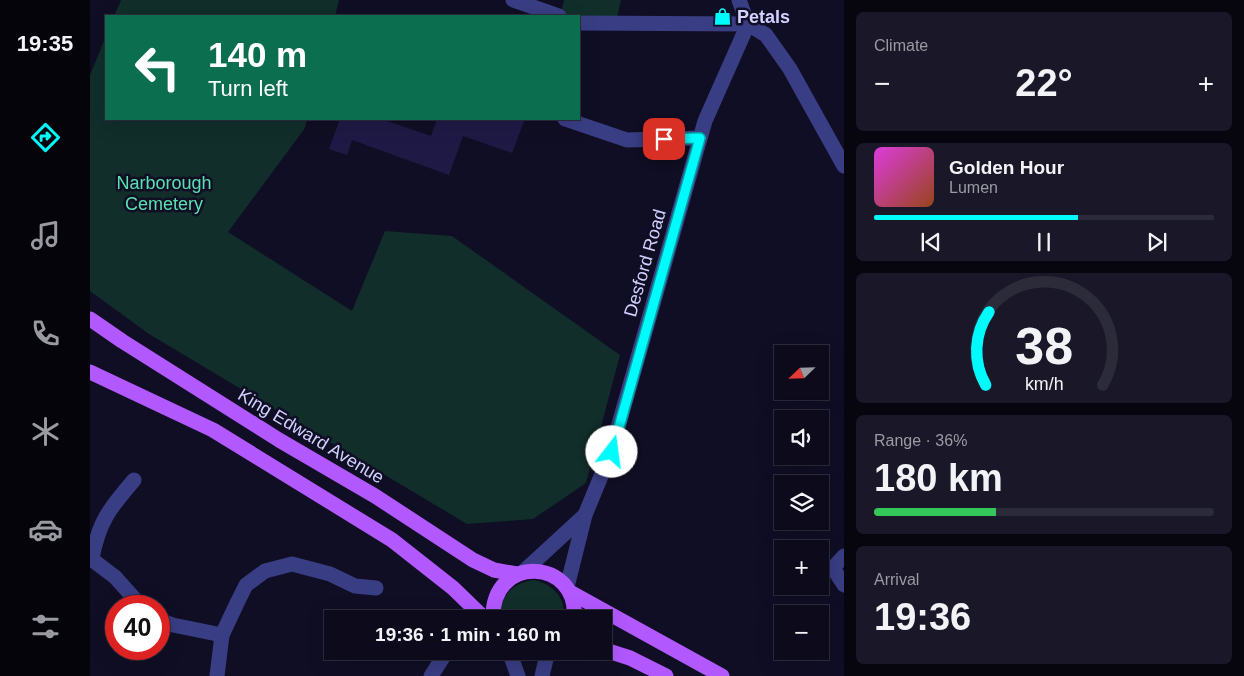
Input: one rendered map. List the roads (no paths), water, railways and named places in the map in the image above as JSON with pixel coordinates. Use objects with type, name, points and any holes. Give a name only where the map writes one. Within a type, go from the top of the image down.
[{"type":"main road","name":"King Edward Avenue","points":[[90,319],[279,440],[375,496],[473,560],[494,570],[520,573],[535,570],[558,578],[568,590],[722,676]]},
{"type":"main road","points":[[90,372],[213,430],[392,540],[453,588],[476,610]]},
{"type":"main road","points":[[493,610],[498,592],[506,581],[520,573]]},
{"type":"main road","points":[[568,590],[574,604],[574,610]]},
{"type":"main road","points":[[612,652],[630,658],[666,676]]},
{"type":"street","points":[[513,0],[557,15]]},
{"type":"street","points":[[739,0],[748,24]]},
{"type":"street","points":[[580,23],[748,24],[766,35],[790,70],[844,166]]},
{"type":"street","name":"Desford Road","points":[[568,590],[585,515],[612,452],[705,122],[748,24]]},
{"type":"street","points":[[567,120],[627,140],[700,138]]},
{"type":"street","points":[[131,595],[115,577],[91,558],[96,536],[105,516],[134,480]]},
{"type":"street","name":"Desford Road","points":[[520,573],[585,515]]},
{"type":"street","points":[[829,568],[844,556]]},
{"type":"street","points":[[217,676],[222,636],[246,585],[265,571],[292,564],[330,574],[355,586],[376,588]]},
{"type":"street","points":[[829,572],[844,585]]},
{"type":"street","points":[[170,624],[222,636]]},
{"type":"street","points":[[431,676],[441,660]]},
{"type":"street","points":[[512,660],[518,676]]},
{"type":"street","points":[[542,676],[546,660]]},
{"type":"place","name":"Petals","points":[[723,17]]},
{"type":"park label","name":"Narborough Cemetery","points":[[164,193]]}]
